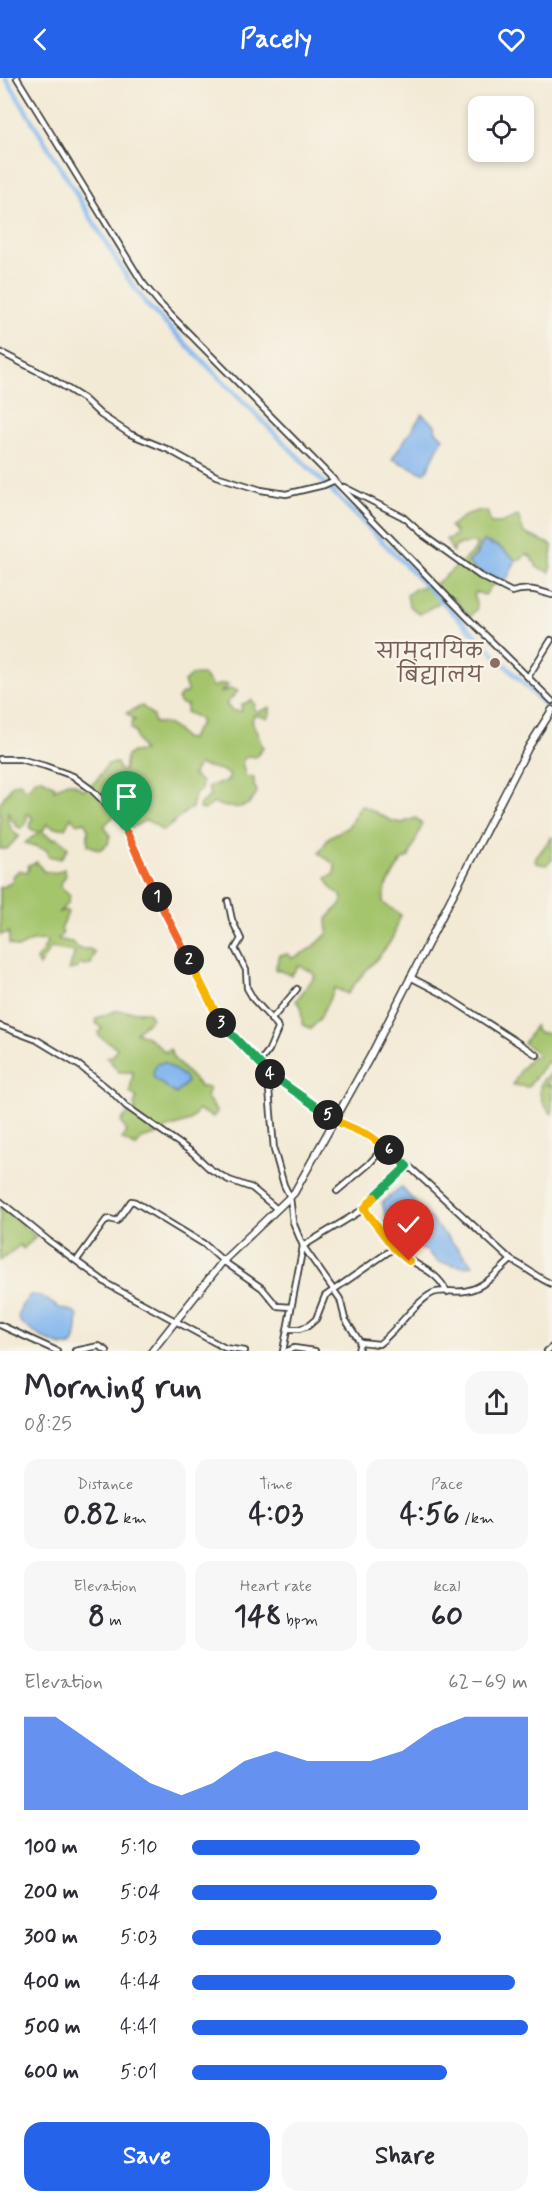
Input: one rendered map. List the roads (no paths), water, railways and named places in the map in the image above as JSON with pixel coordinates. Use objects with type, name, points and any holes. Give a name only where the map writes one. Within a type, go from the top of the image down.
[{"type":"main road","points":[[152,1351],[223,1261],[290,1197],[307,1171],[336,1121],[528,748],[550,712]]},
{"type":"street","points":[[17,78],[153,297],[332,482],[403,518],[432,541],[496,584],[512,592],[523,588],[552,595]]},
{"type":"street","points":[[0,352],[49,377],[84,399],[130,434],[169,450],[216,476],[261,490],[286,494],[332,482]]},
{"type":"street","points":[[339,485],[466,617],[552,701]]},
{"type":"street","points":[[528,677],[551,640]]},
{"type":"street","points":[[0,759],[20,759],[73,776],[104,802],[127,833],[224,1027],[270,1074],[336,1121],[370,1136],[407,1166],[511,1260],[523,1265],[540,1280],[552,1284]]},
{"type":"street","points":[[228,901],[232,920],[241,939],[235,949],[246,970],[247,988],[278,1029],[269,1050],[259,1063]]},
{"type":"street","points":[[410,977],[441,993],[537,1055]]},
{"type":"street","points":[[272,1020],[297,989]]},
{"type":"street","points":[[0,1026],[37,1040],[80,1066],[126,1106],[193,1153],[210,1169],[229,1180],[252,1188],[277,1209]]},
{"type":"street","points":[[270,1074],[269,1090],[274,1149],[290,1197],[293,1221],[303,1246],[340,1299],[345,1319],[360,1342],[358,1351]]},
{"type":"street","points":[[337,1191],[369,1164],[384,1147]]},
{"type":"street","points":[[283,1351],[303,1246],[364,1209],[376,1194],[407,1166]]},
{"type":"street","points":[[0,1201],[109,1285],[225,1348],[245,1351]]},
{"type":"street","points":[[77,1260],[106,1220],[117,1221],[131,1201],[204,1244],[223,1261],[262,1288],[278,1306],[291,1307]]},
{"type":"street","points":[[364,1209],[394,1248],[409,1261],[423,1267],[441,1280],[447,1292]]},
{"type":"street","points":[[288,1329],[308,1326],[319,1314],[325,1296],[394,1248]]},
{"type":"street","points":[[360,1342],[379,1344],[393,1334],[425,1298],[436,1292],[466,1291],[478,1287],[511,1260]]},
{"type":"street","points":[[0,1325],[56,1351]]},
{"type":"street","points":[[75,1351],[99,1346],[107,1351]]},
{"type":"street","points":[[547,1351],[552,1347]]},
{"type":"street","points":[[288,1351],[294,1348],[315,1351]]},
{"type":"water","points":[[422,414],[436,426],[435,430],[443,438],[426,472],[423,473],[392,459]]},
{"type":"water","points":[[483,541],[499,547],[516,560],[507,579],[501,582],[479,572],[468,563],[477,554]]},
{"type":"water","points":[[164,1062],[185,1077],[187,1082],[176,1094],[154,1078],[153,1072],[157,1064]]},
{"type":"water","points":[[401,1187],[473,1265],[464,1267],[438,1262],[427,1251],[415,1247],[398,1234],[385,1214],[382,1203]]},
{"type":"water","points":[[30,1295],[41,1296],[78,1316],[76,1336],[72,1345],[59,1345],[51,1342],[34,1333],[21,1322],[18,1318],[21,1307]]},
{"type":"waterway","points":[[6,78],[127,277],[148,306],[552,712]]},
{"type":"place","name":"सामुदायिक बिद्यालय","points":[[495,663]]}]
